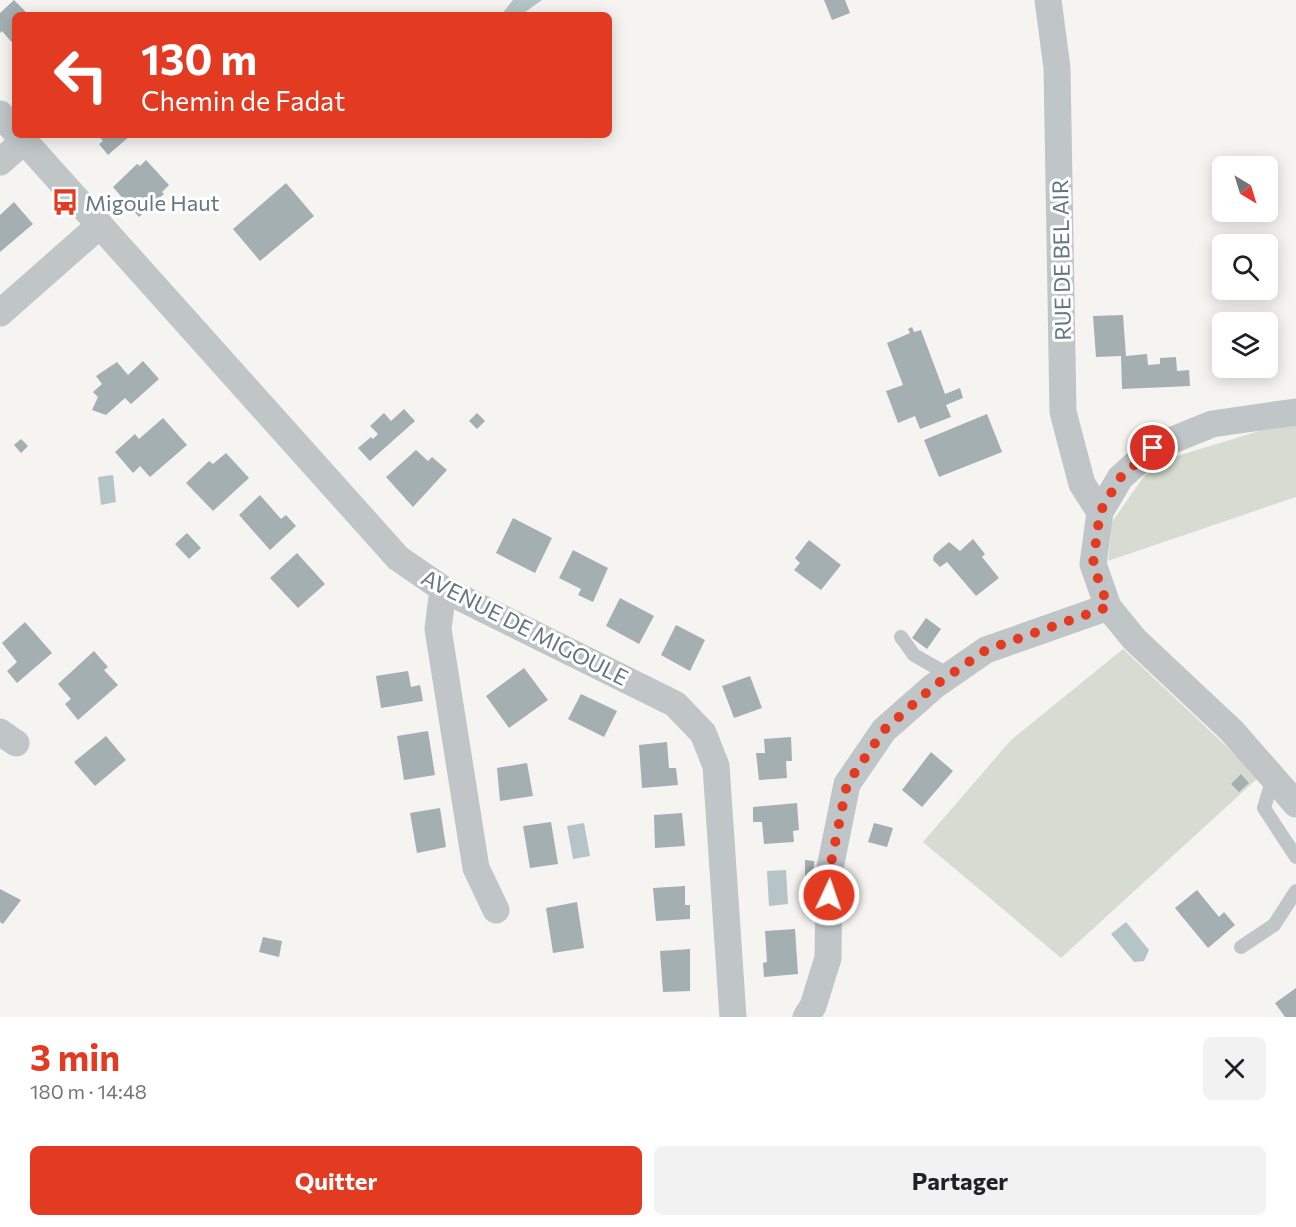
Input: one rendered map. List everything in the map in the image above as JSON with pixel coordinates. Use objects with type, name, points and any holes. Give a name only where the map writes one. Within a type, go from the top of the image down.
[{"type":"street","name":"RUE DE BEL AIR","points":[[1048,0],[1057,68],[1064,412],[1082,484],[1100,512]]},
{"type":"street","name":"AVENUE DE MIGOULE","points":[[0,114],[12,128]]},
{"type":"street","points":[[0,162],[18,138]]},
{"type":"street","name":"AVENUE DE MIGOULE","points":[[21,138],[398,558],[443,590],[675,704],[703,734],[716,766],[733,1017]]},
{"type":"street","points":[[0,314],[100,225]]},
{"type":"street","points":[[1296,412],[1212,424],[1153,448],[1120,478],[1100,512],[1093,564],[1108,607],[1136,640],[1232,731],[1296,804]]},
{"type":"street","points":[[443,590],[438,629],[474,856],[476,868],[496,909]]},
{"type":"street","points":[[806,1017],[813,1006],[828,958],[829,873],[847,784],[884,730],[949,675],[986,650],[1108,607]]},
{"type":"lane","points":[[901,637],[914,655],[949,675]]},
{"type":"lane","points":[[1273,778],[1264,808],[1296,857]]},
{"type":"lane","points":[[1241,947],[1274,925],[1296,891]]},
{"type":"shaded area","points":[[513,0],[542,0],[525,12],[503,12]]},
{"type":"shaded area","points":[[1296,425],[1296,497],[1108,561],[1112,522],[1144,476],[1174,457],[1269,428]]},
{"type":"shaded area","points":[[113,475],[116,502],[101,505],[98,477]]},
{"type":"shaded area","points":[[1123,649],[1259,777],[1061,958],[923,842],[1011,740]]},
{"type":"shaded area","points":[[584,823],[590,856],[573,859],[567,826]]},
{"type":"shaded area","points":[[786,870],[788,904],[769,906],[767,871]]},
{"type":"shaded area","points":[[1126,922],[1149,950],[1144,961],[1134,962],[1111,934]]},
{"type":"building","points":[[14,0],[26,12],[12,12],[12,43],[2,31],[0,33],[0,13]]},
{"type":"building","points":[[824,0],[845,0],[850,13],[832,20]]},
{"type":"building","points":[[100,138],[128,138],[108,155],[99,144],[103,141]]},
{"type":"building","points":[[146,160],[169,185],[162,192],[164,194],[139,217],[113,187],[137,164],[140,166]]},
{"type":"building","points":[[286,183],[314,216],[260,261],[233,229]]},
{"type":"building","points":[[14,202],[33,224],[0,252],[0,215]]},
{"type":"building","points":[[1123,315],[1126,356],[1147,354],[1148,365],[1160,364],[1160,358],[1176,357],[1177,371],[1189,370],[1190,386],[1122,389],[1121,356],[1096,357],[1093,316]]},
{"type":"building","points":[[912,327],[914,332],[921,330],[945,394],[960,388],[963,398],[946,405],[951,417],[920,429],[915,416],[898,423],[886,391],[903,385],[887,343],[910,333],[908,329]]},
{"type":"building","points":[[143,361],[159,379],[131,404],[125,398],[106,415],[92,410],[98,397],[93,392],[102,384],[96,376],[117,362],[128,375]]},
{"type":"building","points":[[404,409],[415,421],[370,461],[358,448],[378,434],[370,426],[384,413],[391,421]]},
{"type":"building","points":[[477,413],[485,421],[477,429],[469,421]]},
{"type":"building","points":[[987,414],[1002,452],[939,477],[924,440]]},
{"type":"building","points":[[163,418],[187,445],[150,477],[140,466],[133,473],[115,452],[135,434],[139,439]]},
{"type":"building","points":[[21,439],[28,446],[21,453],[14,445]]},
{"type":"building","points":[[416,450],[428,461],[432,457],[447,470],[413,507],[386,477]]},
{"type":"building","points":[[226,453],[249,478],[213,511],[186,483],[209,461],[213,464]]},
{"type":"building","points":[[260,495],[281,519],[286,515],[296,526],[270,550],[239,515]]},
{"type":"building","points":[[513,518],[552,538],[535,573],[496,553]]},
{"type":"building","points":[[187,533],[201,548],[189,559],[175,544]]},
{"type":"building","points":[[973,539],[985,554],[982,557],[999,578],[976,596],[947,562],[940,567],[933,560],[934,555],[949,542],[960,551]]},
{"type":"building","points":[[809,540],[841,565],[821,590],[794,570],[800,563],[795,558]]},
{"type":"building","points":[[573,550],[608,568],[593,602],[578,595],[581,589],[559,578]]},
{"type":"building","points":[[297,553],[325,584],[298,608],[270,578]]},
{"type":"building","points":[[620,598],[654,616],[639,644],[606,626]]},
{"type":"building","points":[[926,618],[941,629],[927,649],[912,638]]},
{"type":"building","points":[[25,622],[52,653],[17,683],[7,671],[17,662],[2,643]]},
{"type":"building","points":[[676,625],[705,640],[690,671],[661,655]]},
{"type":"building","points":[[94,651],[108,667],[104,670],[118,685],[78,720],[65,704],[71,699],[58,684]]},
{"type":"building","points":[[524,668],[548,700],[509,728],[486,696]]},
{"type":"building","points":[[408,671],[411,687],[420,685],[423,701],[381,708],[376,676]]},
{"type":"building","points":[[750,676],[762,708],[734,718],[722,686]]},
{"type":"building","points":[[581,694],[617,711],[604,737],[568,719]]},
{"type":"building","points":[[428,731],[435,775],[404,780],[397,736]]},
{"type":"building","points":[[106,736],[126,760],[95,786],[74,762]]},
{"type":"building","points":[[791,737],[792,761],[786,761],[787,778],[759,780],[756,753],[765,753],[764,739]]},
{"type":"building","points":[[667,742],[669,768],[676,768],[678,785],[642,788],[639,745]]},
{"type":"building","points":[[931,752],[953,771],[922,807],[902,790]]},
{"type":"building","points":[[527,763],[533,796],[500,801],[497,768]]},
{"type":"building","points":[[1241,774],[1249,783],[1239,792],[1231,784]]},
{"type":"building","points":[[797,803],[799,830],[793,831],[794,842],[764,844],[762,822],[753,822],[753,807]]},
{"type":"building","points":[[440,808],[446,847],[417,853],[410,813]]},
{"type":"building","points":[[682,813],[685,846],[655,848],[654,815]]},
{"type":"building","points":[[551,822],[558,864],[530,868],[523,826]]},
{"type":"building","points":[[874,823],[893,828],[887,847],[868,842]]},
{"type":"building","points":[[805,860],[814,861],[813,888],[805,887]]},
{"type":"building","points":[[685,886],[685,905],[690,905],[690,919],[656,921],[653,888]]},
{"type":"building","points":[[0,889],[21,900],[3,924],[0,922]]},
{"type":"building","points":[[1197,890],[1219,917],[1224,912],[1235,925],[1208,948],[1175,908]]},
{"type":"building","points":[[577,902],[584,948],[553,953],[546,908]]},
{"type":"building","points":[[795,929],[798,974],[764,977],[763,963],[767,962],[765,931]]},
{"type":"building","points":[[263,937],[282,941],[279,957],[259,952]]},
{"type":"building","points":[[690,949],[690,991],[663,992],[660,951]]},
{"type":"building","points":[[1296,988],[1296,1017],[1285,1017],[1275,1003]]},
{"type":"place","name":"Migoule Haut","points":[[65,202]]},
{"type":"route","points":[[829,895],[829,873],[847,784],[884,730],[934,686],[986,650],[1108,607],[1093,564],[1100,512],[1120,478],[1153,448]]}]
